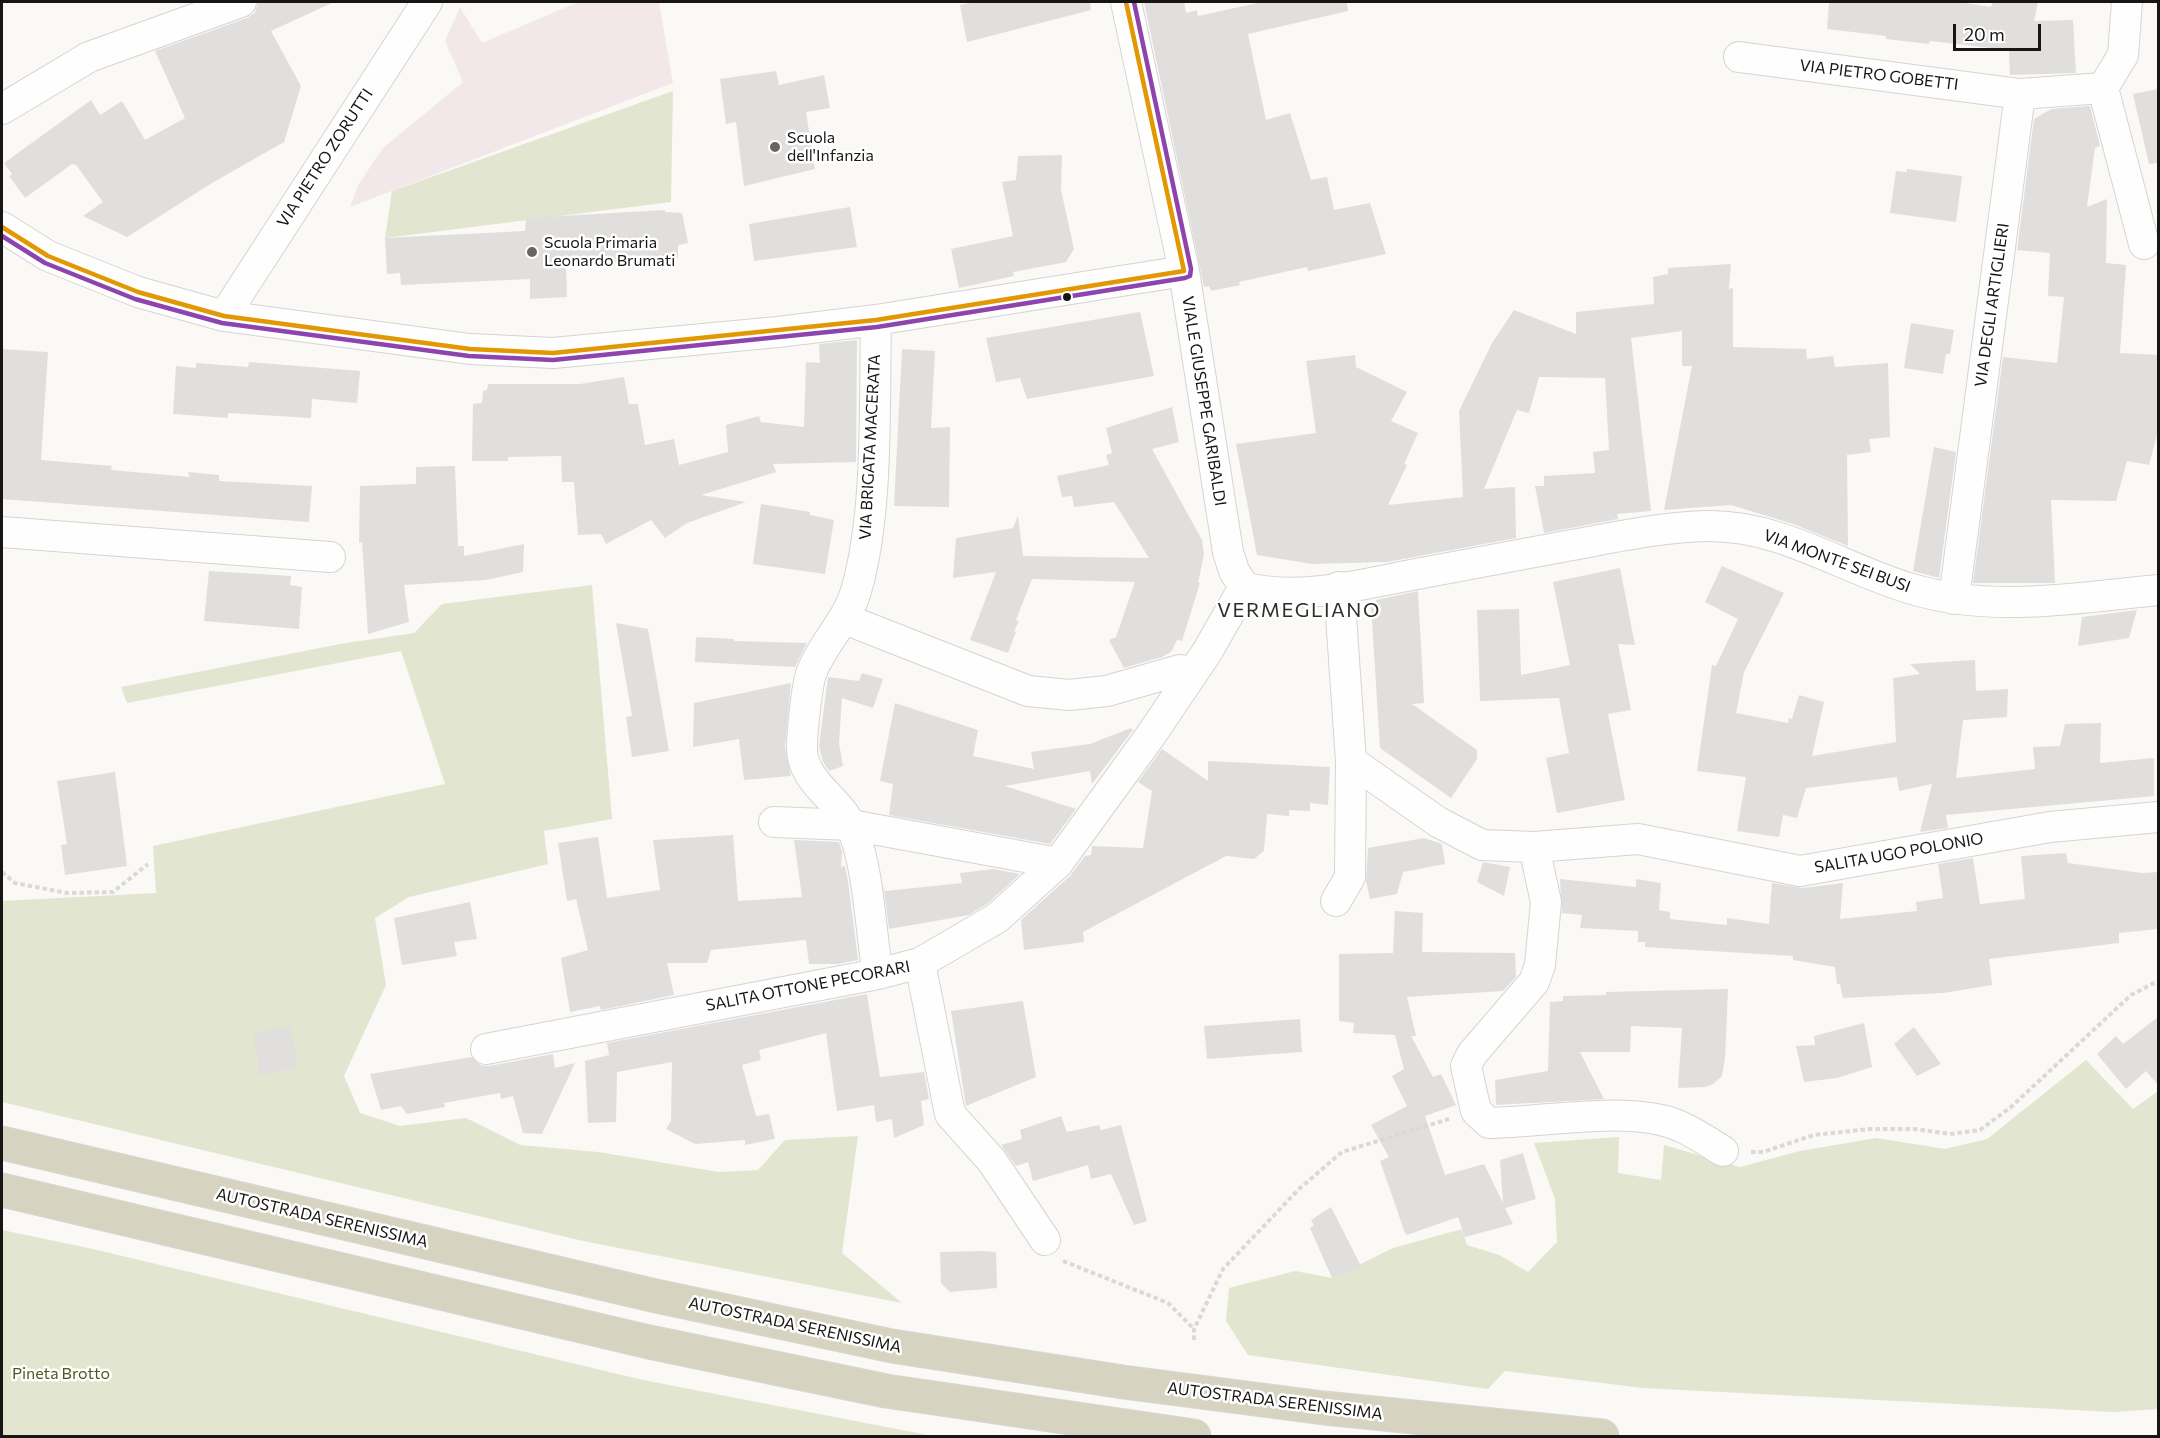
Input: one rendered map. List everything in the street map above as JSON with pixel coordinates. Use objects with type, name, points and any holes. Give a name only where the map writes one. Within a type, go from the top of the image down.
[{"type":"highway","name":"AUTOSTRADA SERENISSIMA","points":[[2,1143],[656,1296],[892,1346],[1123,1382],[1324,1408],[1602,1437]]},
{"type":"highway","points":[[2,1190],[649,1342],[886,1391],[1194,1437]]},
{"type":"street","points":[[2,109],[89,57],[241,2]]},
{"type":"street","name":"VIA PIETRO ZORUTTI","points":[[224,316],[427,2]]},
{"type":"street","name":"VIALE GIUSEPPE GARIBALDI","points":[[1126,2],[1184,272],[1228,552],[1234,571],[1244,587]]},
{"type":"street","points":[[2127,2],[2123,55],[2103,88],[2144,244]]},
{"type":"street","name":"VIA PIETRO GOBETTI","points":[[1738,57],[2020,94]]},
{"type":"street","points":[[2020,94],[2103,88]]},
{"type":"street","name":"VIA DEGLI ARTIGLIERI","points":[[1954,599],[2020,94]]},
{"type":"street","points":[[2,228],[48,256],[138,292],[224,316],[470,349],[553,352],[778,333],[1184,272]]},
{"type":"street","name":"VIA BRIGATA MACERATA","points":[[876,320],[868,538],[856,592],[845,619],[828,642],[811,672],[801,748],[804,764],[851,825],[862,861],[878,974]]},
{"type":"street","name":"VIA MONTE SEI BUSI","points":[[1244,587],[1281,594],[1339,587],[1629,534],[1708,526],[1758,531],[1785,538],[1911,589],[1954,599],[2012,603],[2158,590]]},
{"type":"street","points":[[2,532],[330,557]]},
{"type":"street","name":"SALITA OTTONE PECORARI","points":[[486,1049],[878,974],[920,963],[997,918],[1058,863],[1151,735],[1200,662],[1244,587]]},
{"type":"street","points":[[1336,901],[1350,877],[1351,761],[1339,587]]},
{"type":"street","points":[[845,619],[1028,692],[1069,695],[1107,691],[1200,662]]},
{"type":"street","name":"SALITA UGO POLONIO","points":[[1351,761],[1438,822],[1482,845],[1534,847],[1638,839],[1800,871],[2050,827],[2158,817]]},
{"type":"street","points":[[774,822],[851,825],[1058,863]]},
{"type":"street","points":[[1534,847],[1546,902],[1540,965],[1534,982],[1472,1054],[1466,1066],[1476,1111],[1489,1123],[1603,1116],[1660,1119],[1686,1128],[1723,1151]]},
{"type":"street","points":[[920,963],[950,1114],[992,1161],[1045,1240]]},
{"type":"path","points":[[2,872],[15,883],[67,893],[113,892],[148,864]]},
{"type":"path","points":[[1723,1151],[1763,1152],[1814,1135],[1870,1129],[1914,1129],[1950,1134],[1980,1130],[2012,1107],[2131,995],[2158,981]]},
{"type":"path","points":[[1194,1340],[1194,1329],[1223,1269],[1299,1189],[1342,1152],[1476,1111]]},
{"type":"path","points":[[1045,1240],[1063,1261],[1168,1303],[1194,1329]]},
{"type":"shaded area","points":[[578,2],[659,2],[673,83],[350,207],[358,185],[383,148],[463,82],[445,41],[460,7],[482,43]]},
{"type":"green space","points":[[673,91],[671,202],[385,238],[392,191]]},
{"type":"green space","points":[[592,585],[612,819],[544,831],[548,864],[409,897],[375,918],[386,985],[344,1076],[360,1113],[400,1126],[466,1118],[520,1145],[598,1152],[719,1172],[758,1170],[785,1140],[858,1136],[842,1253],[902,1303],[583,1241],[2,1102],[2,901],[156,893],[153,846],[445,784],[401,651],[127,703],[121,687],[340,644],[414,633],[442,604]]},
{"type":"green space","points":[[2086,1060],[2133,1109],[2158,1091],[2158,1409],[2113,1412],[1643,1388],[1505,1371],[1488,1389],[1248,1355],[1226,1321],[1229,1288],[1295,1271],[1332,1278],[1393,1248],[1462,1229],[1467,1245],[1499,1255],[1528,1272],[1557,1242],[1555,1199],[1534,1143],[1619,1137],[1618,1173],[1661,1180],[1664,1145],[1740,1167],[1800,1151],[1876,1138],[1945,1149],[1987,1139]]},
{"type":"green space","name":"Pineta Brotto","points":[[2,1230],[93,1249],[643,1380],[933,1436],[2,1436]]},
{"type":"building","points":[[258,2],[334,2],[271,31],[301,86],[284,142],[212,183],[127,237],[83,216],[103,202],[76,165],[72,164],[25,198],[9,176],[12,174],[4,163],[91,100],[100,115],[122,101],[145,140],[185,118],[155,51],[247,18],[255,13]]},
{"type":"building","points":[[975,2],[1090,2],[1091,10],[967,42],[960,5]]},
{"type":"building","points":[[1144,2],[1184,2],[1186,13],[1197,10],[1198,16],[1262,2],[1347,2],[1348,11],[1248,34],[1266,120],[1290,113],[1311,180],[1327,177],[1334,210],[1370,203],[1386,254],[1308,271],[1307,267],[1239,282],[1240,285],[1211,291],[1209,286],[1204,287]]},
{"type":"building","points":[[1829,2],[1958,2],[1991,7],[1993,2],[2038,2],[2034,21],[2073,20],[2076,73],[2010,75],[2009,50],[1930,41],[1929,44],[1827,29]]},
{"type":"building","points":[[776,71],[779,85],[824,75],[830,108],[806,112],[815,169],[744,186],[736,122],[726,124],[720,79]]},
{"type":"building","points":[[2158,89],[2158,163],[2149,164],[2133,94]]},
{"type":"building","points":[[2090,106],[2100,146],[2095,148],[2087,207],[2107,199],[2106,263],[2126,265],[2120,353],[2158,355],[2158,431],[2149,465],[2127,461],[2116,501],[2051,500],[2055,583],[1973,583],[2003,357],[2057,363],[2064,297],[2048,296],[2050,253],[2017,250],[2034,119],[2051,109]]},
{"type":"building","points":[[1062,155],[1061,190],[1074,249],[1066,262],[1013,272],[1014,276],[959,288],[951,249],[1013,236],[1002,182],[1016,180],[1018,156]]},
{"type":"building","points":[[1907,169],[1962,176],[1956,222],[1890,213],[1896,171],[1907,172]]},
{"type":"building","points":[[850,207],[857,247],[754,261],[749,224]]},
{"type":"building","name":"Scuola Primaria Leonardo Brumati","points":[[665,210],[665,212],[682,213],[688,243],[678,245],[678,258],[566,267],[567,297],[530,299],[530,279],[401,285],[400,273],[387,274],[385,238],[525,231],[526,218]]},
{"type":"building","points":[[1731,264],[1729,289],[1733,288],[1733,347],[1806,349],[1807,359],[1833,356],[1835,367],[1888,363],[1890,437],[1869,439],[1871,452],[1847,455],[1848,546],[1793,524],[1731,505],[1664,510],[1692,366],[1682,366],[1682,331],[1631,338],[1651,511],[1617,514],[1618,519],[1544,533],[1535,486],[1544,486],[1544,476],[1595,473],[1593,452],[1609,450],[1605,378],[1539,377],[1529,413],[1517,410],[1484,489],[1515,487],[1516,538],[1387,562],[1312,564],[1257,555],[1236,444],[1316,433],[1306,361],[1355,355],[1356,367],[1407,392],[1391,421],[1418,433],[1404,464],[1407,465],[1388,505],[1463,497],[1459,411],[1492,343],[1514,310],[1576,334],[1576,312],[1654,304],[1653,277],[1668,274],[1668,268]]},
{"type":"building","points":[[1140,312],[1154,376],[1027,399],[1020,378],[996,382],[986,338]]},
{"type":"building","points":[[1911,323],[1954,330],[1950,354],[1946,354],[1943,374],[1904,368]]},
{"type":"building","points":[[857,340],[856,462],[773,464],[776,472],[701,495],[746,502],[687,523],[665,538],[651,520],[606,544],[601,534],[578,535],[574,482],[562,482],[561,456],[508,457],[508,461],[472,461],[473,404],[482,403],[483,391],[487,390],[488,384],[580,384],[624,377],[629,404],[638,404],[645,445],[674,439],[679,465],[728,452],[726,425],[759,416],[761,422],[804,427],[806,362],[820,363],[819,344]]},
{"type":"building","points":[[2,349],[48,352],[41,460],[112,466],[111,470],[190,477],[188,472],[219,475],[219,481],[312,486],[309,522],[2,499]]},
{"type":"building","points":[[902,349],[935,351],[931,428],[950,427],[949,507],[894,506]]},
{"type":"building","points":[[249,362],[360,371],[357,403],[312,399],[311,418],[228,413],[228,418],[173,414],[176,366],[196,368],[196,363],[248,367]]},
{"type":"building","points":[[1172,407],[1179,442],[1152,449],[1202,540],[1204,554],[1198,583],[1200,583],[1182,641],[1177,640],[1171,652],[1162,657],[1124,668],[1109,640],[1116,637],[1135,582],[1032,579],[1016,620],[1019,621],[1008,653],[970,640],[996,572],[953,578],[956,538],[1013,528],[1018,516],[1023,556],[1149,558],[1114,502],[1074,507],[1072,496],[1062,497],[1057,476],[1109,465],[1106,455],[1112,453],[1106,428]]},
{"type":"building","points":[[1934,447],[1956,452],[1939,578],[1913,571]]},
{"type":"building","points":[[455,466],[458,546],[464,546],[464,556],[524,544],[523,572],[486,580],[404,585],[409,622],[368,634],[362,542],[359,543],[360,486],[416,484],[416,467]]},
{"type":"building","points":[[761,504],[810,512],[810,515],[834,520],[825,574],[753,564]]},
{"type":"building","points":[[1722,566],[1784,593],[1744,672],[1736,713],[1788,723],[1789,718],[1792,719],[1799,695],[1824,702],[1812,756],[1896,742],[1893,678],[1920,674],[1910,664],[1975,660],[1976,691],[2008,689],[2007,717],[1963,720],[1956,778],[2035,769],[2033,747],[2060,746],[2065,724],[2101,723],[2100,763],[2154,758],[2154,796],[1946,815],[1948,828],[1920,832],[1932,784],[1899,791],[1897,777],[1806,788],[1797,818],[1783,815],[1779,837],[1737,831],[1746,777],[1697,771],[1712,665],[1716,666],[1738,619],[1705,602]]},
{"type":"building","points":[[1620,568],[1635,645],[1618,644],[1631,710],[1608,714],[1625,800],[1557,813],[1546,758],[1569,753],[1559,698],[1480,701],[1477,610],[1519,609],[1521,675],[1570,665],[1553,582]]},
{"type":"building","points":[[209,571],[291,576],[290,585],[302,587],[299,629],[204,621]]},
{"type":"building","points":[[1418,591],[1424,703],[1412,704],[1477,750],[1477,759],[1451,798],[1380,748],[1371,606],[1376,600]]},
{"type":"building","points":[[2137,610],[2129,638],[2078,646],[2082,617]]},
{"type":"building","points":[[616,623],[648,629],[669,751],[632,757],[626,717],[632,716]]},
{"type":"building","points":[[696,637],[734,639],[734,641],[807,643],[795,667],[695,662]]},
{"type":"building","points":[[862,673],[883,679],[873,708],[842,698],[839,743],[843,766],[829,771],[823,762],[819,746],[828,677],[859,681]]},
{"type":"building","points":[[791,683],[785,747],[791,776],[744,780],[739,739],[693,747],[694,703]]},
{"type":"building","points":[[895,703],[978,730],[973,756],[1034,769],[1031,752],[1090,744],[1131,728],[1133,730],[1092,784],[1090,771],[1005,786],[1076,809],[1050,844],[889,815],[893,784],[880,781]]},
{"type":"building","points":[[1162,749],[1208,781],[1208,761],[1330,767],[1328,805],[1310,803],[1310,811],[1289,810],[1289,816],[1267,814],[1264,851],[1254,859],[1226,856],[1083,932],[1084,942],[1024,950],[1021,920],[1070,876],[1085,856],[1091,855],[1092,846],[1143,848],[1152,791],[1138,782]]},
{"type":"building","points":[[115,772],[127,866],[65,875],[61,845],[67,844],[57,781]]},
{"type":"building","points":[[733,835],[738,901],[802,897],[794,840],[839,842],[842,852],[841,867],[845,866],[848,881],[858,960],[838,964],[809,964],[806,940],[711,950],[707,963],[667,963],[674,995],[601,1010],[600,1006],[570,1012],[561,958],[588,950],[576,899],[567,901],[558,843],[598,837],[607,898],[660,890],[653,840]]},
{"type":"building","points":[[1424,838],[1442,844],[1445,864],[1403,872],[1397,894],[1370,899],[1366,881],[1368,848]]},
{"type":"building","points":[[2066,853],[2068,863],[2142,873],[2158,872],[2158,929],[2119,933],[2119,943],[1989,959],[1992,985],[1943,993],[1843,998],[1840,984],[1837,984],[1835,967],[1793,960],[1793,956],[1645,947],[1645,942],[1638,942],[1638,931],[1580,928],[1582,915],[1562,913],[1560,879],[1636,887],[1636,879],[1661,883],[1659,910],[1670,912],[1670,919],[1727,925],[1727,918],[1769,924],[1772,883],[1803,888],[1843,883],[1840,919],[1917,911],[1916,902],[1943,898],[1938,864],[1973,858],[1980,904],[2025,899],[2021,856]]},
{"type":"building","points":[[1483,862],[1510,867],[1504,896],[1477,882]]},
{"type":"building","points":[[993,869],[1020,874],[987,904],[969,915],[889,929],[883,882],[885,891],[962,883],[960,873]]},
{"type":"building","points":[[470,902],[477,939],[454,942],[457,956],[402,965],[394,918]]},
{"type":"building","points":[[1395,911],[1423,913],[1422,952],[1515,953],[1516,977],[1503,991],[1407,997],[1416,1036],[1411,1036],[1433,1077],[1441,1074],[1456,1105],[1425,1116],[1445,1175],[1484,1164],[1503,1203],[1500,1160],[1523,1153],[1536,1199],[1505,1208],[1513,1224],[1465,1237],[1458,1217],[1407,1235],[1405,1233],[1380,1161],[1389,1157],[1371,1125],[1407,1106],[1392,1076],[1404,1069],[1395,1035],[1353,1033],[1354,1023],[1339,1021],[1339,954],[1393,953]]},
{"type":"building","points":[[1728,989],[1725,1058],[1722,1076],[1713,1084],[1705,1087],[1678,1088],[1682,1028],[1631,1026],[1630,1052],[1580,1052],[1604,1099],[1496,1105],[1495,1080],[1548,1071],[1550,1002],[1563,1001],[1563,996],[1606,995],[1606,992]]},
{"type":"building","points":[[867,994],[880,1077],[924,1072],[929,1099],[921,1101],[924,1125],[894,1138],[892,1119],[876,1122],[874,1105],[837,1111],[826,1033],[759,1050],[761,1060],[742,1065],[756,1116],[769,1114],[775,1139],[745,1145],[745,1140],[695,1144],[666,1129],[671,1121],[672,1062],[617,1072],[616,1122],[588,1123],[585,1061],[609,1055],[607,1043]]},
{"type":"building","points":[[1023,1001],[1036,1077],[966,1106],[951,1011]]},
{"type":"building","points":[[2158,1017],[2158,1085],[2146,1071],[2126,1089],[2097,1054],[2116,1036],[2123,1044]]},
{"type":"building","points":[[1300,1019],[1302,1052],[1207,1059],[1204,1026]]},
{"type":"building","points":[[1864,1023],[1872,1067],[1837,1078],[1804,1082],[1796,1046],[1815,1045],[1814,1036]]},
{"type":"building","points":[[291,1026],[298,1068],[260,1075],[253,1033]]},
{"type":"building","points":[[1914,1027],[1941,1064],[1917,1076],[1894,1044]]},
{"type":"building","points":[[553,1054],[555,1068],[575,1063],[542,1134],[523,1133],[513,1096],[501,1099],[500,1093],[444,1103],[445,1107],[407,1114],[401,1106],[381,1110],[370,1074],[472,1057],[480,1065],[489,1066]]},
{"type":"building","points":[[1061,1116],[1067,1132],[1099,1125],[1101,1130],[1121,1125],[1147,1221],[1134,1225],[1111,1174],[1091,1179],[1088,1165],[1033,1181],[1028,1162],[1016,1166],[1001,1145],[1022,1139],[1020,1130]]},
{"type":"building","points":[[1331,1207],[1361,1266],[1332,1278],[1310,1228],[1314,1225],[1311,1220]]},
{"type":"building","points":[[940,1252],[996,1252],[997,1288],[950,1292],[941,1283]]},
{"type":"transit line","points":[[2,227],[48,256],[138,292],[224,316],[470,349],[553,353],[876,320],[1184,271],[1126,2]]},
{"type":"transit line","points":[[2,236],[45,263],[135,299],[222,323],[469,356],[553,360],[877,327],[1185,278],[1190,276],[1191,269],[1134,2]]},
{"type":"place","name":"Scuola dell'Infanzia","points":[[775,147]]},
{"type":"place","name":"Scuola Primaria Leonardo Brumati","points":[[532,252]]},
{"type":"district","name":"VERMEGLIANO","points":[[1299,610]]}]
